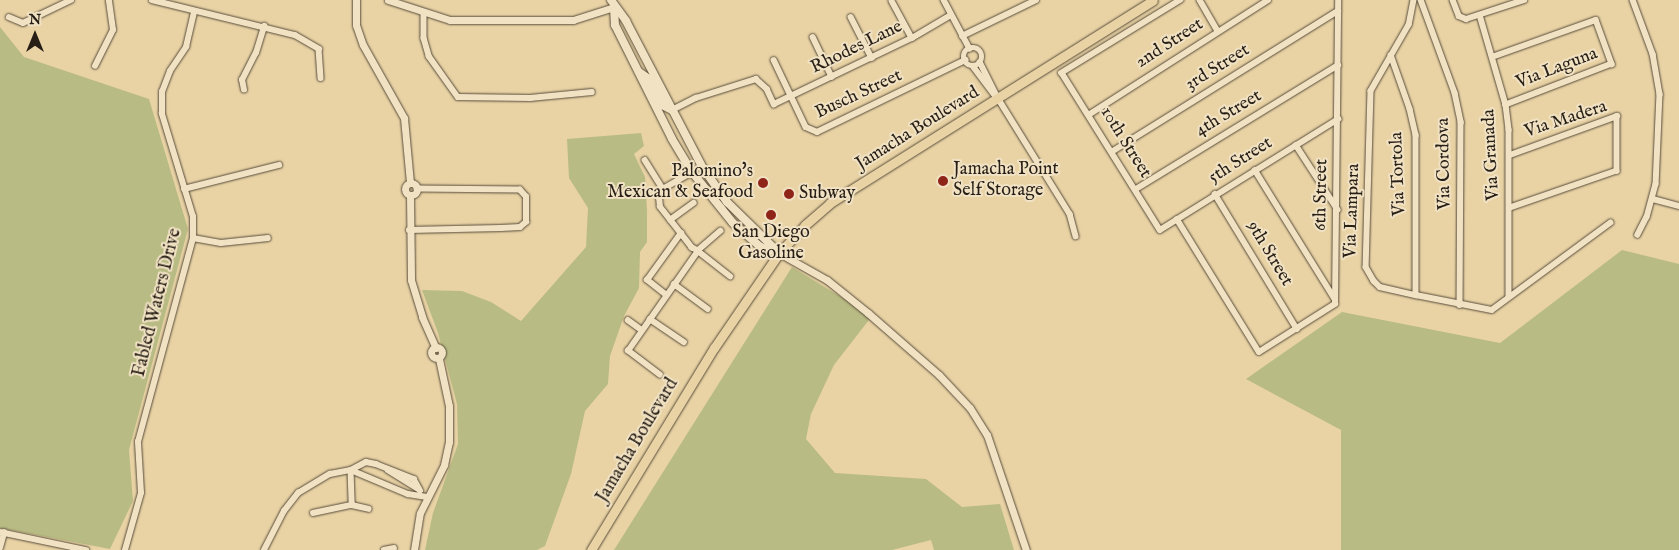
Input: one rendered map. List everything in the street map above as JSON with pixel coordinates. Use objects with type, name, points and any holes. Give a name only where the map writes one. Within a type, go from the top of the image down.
[{"type":"main road","name":"Jamacha Boulevard","points":[[591,550],[714,348],[780,253],[830,203],[1153,0]]},
{"type":"main road","points":[[612,3],[615,25],[672,139],[692,172],[733,223],[761,247],[780,253]]},
{"type":"main road","points":[[612,3],[626,21],[703,168],[724,198],[780,253]]},
{"type":"main road","points":[[637,70],[648,78],[662,105],[672,110]]},
{"type":"main road","points":[[692,172],[698,174],[715,195],[724,198]]},
{"type":"street","points":[[9,17],[23,23],[71,0]]},
{"type":"street","points":[[95,66],[114,30],[109,0]]},
{"type":"street","points":[[152,0],[194,12],[264,26],[295,36],[319,49],[321,78]]},
{"type":"street","points":[[356,0],[356,25],[363,45],[404,118],[410,183],[405,189],[410,195],[411,280],[422,317],[436,348],[442,352],[439,359],[449,406],[449,442],[444,465],[420,513],[414,550]]},
{"type":"street","points":[[388,0],[424,14],[450,20],[573,20],[612,3]]},
{"type":"street","points":[[944,0],[970,49],[981,53],[980,62],[998,98],[1070,214],[1076,236]]},
{"type":"street","points":[[962,36],[1036,0]]},
{"type":"street","name":"10th Street","points":[[1160,230],[1090,114],[1062,73],[1181,0]]},
{"type":"street","points":[[1200,0],[1218,30]]},
{"type":"street","name":"2nd Street","points":[[1090,114],[1218,30],[1268,0]]},
{"type":"street","name":"6th Street","points":[[1335,299],[1338,210],[1338,0]]},
{"type":"street","name":"Via Lampara","points":[[1414,0],[1409,25],[1371,91],[1366,267],[1371,278],[1380,286],[1416,296],[1492,310],[1610,223]]},
{"type":"street","name":"Via Cordova","points":[[1421,0],[1455,93],[1461,122],[1460,305]]},
{"type":"street","points":[[1453,0],[1459,16],[1466,19],[1524,0]]},
{"type":"street","points":[[1633,0],[1653,54],[1660,94],[1659,164],[1653,199],[1638,235]]},
{"type":"street","points":[[892,1],[912,38]]},
{"type":"street","name":"3rd Street","points":[[1113,151],[1338,11]]},
{"type":"street","name":"Fabled Waters Drive","points":[[125,550],[141,494],[138,442],[194,238],[194,218],[162,114],[162,92],[170,71],[186,47],[194,12]]},
{"type":"street","points":[[424,14],[424,38],[429,56],[458,97],[530,98],[592,92]]},
{"type":"street","name":"Rhodes Lane","points":[[672,110],[696,98],[710,96],[756,79],[767,89],[774,104],[912,38],[951,15]]},
{"type":"street","name":"Via Granada","points":[[1480,15],[1506,105],[1510,155],[1509,296]]},
{"type":"street","points":[[851,17],[872,58]]},
{"type":"street","name":"Via Laguna","points":[[1492,57],[1596,20],[1612,64],[1506,105]]},
{"type":"street","points":[[244,90],[242,80],[256,53],[264,26]]},
{"type":"street","points":[[813,37],[832,77]]},
{"type":"street","points":[[970,49],[965,60],[973,66],[984,84],[998,98]]},
{"type":"street","name":"Via Tortola","points":[[1391,55],[1408,100],[1416,135],[1416,296]]},
{"type":"street","name":"Busch Street","points":[[774,60],[806,127],[820,132],[965,60]]},
{"type":"street","points":[[973,66],[980,62]]},
{"type":"street","name":"4th Street","points":[[1136,189],[1338,64]]},
{"type":"street","name":"Via Madera","points":[[1510,155],[1618,116],[1617,170],[1510,208]]},
{"type":"street","name":"5th Street","points":[[1160,230],[1338,119]]},
{"type":"street","points":[[1296,145],[1338,210]]},
{"type":"street","points":[[645,160],[663,189]]},
{"type":"street","points":[[184,189],[279,166]]},
{"type":"street","points":[[1177,219],[1259,352],[1297,329],[1330,308],[1335,299],[1255,170]]},
{"type":"street","points":[[692,172],[663,189],[659,198],[660,207],[680,233],[698,251],[730,276]]},
{"type":"street","points":[[409,230],[520,227],[526,222],[526,197],[520,190],[418,189],[410,183]]},
{"type":"street","points":[[410,195],[418,189]]},
{"type":"street","name":"9th Street","points":[[1215,194],[1297,329]]},
{"type":"street","points":[[1653,199],[1679,206]]},
{"type":"street","points":[[670,220],[693,203]]},
{"type":"street","points":[[660,375],[628,351],[698,251],[721,231]]},
{"type":"street","points":[[666,295],[647,280],[680,233]]},
{"type":"street","points":[[194,238],[221,243],[268,238]]},
{"type":"street","points":[[780,253],[828,280],[939,375],[970,408],[987,435],[1026,550]]},
{"type":"street","points":[[674,284],[708,309]]},
{"type":"street","points":[[650,319],[684,342]]},
{"type":"street","points":[[628,320],[642,330]]},
{"type":"street","points":[[264,550],[284,511],[298,493],[323,477],[350,470],[366,462],[376,464],[420,490],[428,497]]},
{"type":"street","points":[[350,470],[408,494],[428,497]]},
{"type":"street","points":[[350,470],[352,505]]},
{"type":"street","points":[[313,513],[352,505],[369,509]]},
{"type":"street","points":[[0,548],[2,533],[86,550]]},
{"type":"street","points":[[384,550],[394,548]]},
{"type":"green space","points":[[0,27],[24,57],[149,99],[188,229],[129,450],[133,501],[110,549],[0,528]]},
{"type":"green space","points":[[641,133],[644,146],[634,154],[645,177],[647,242],[640,252],[639,288],[624,316],[610,356],[608,384],[585,411],[571,474],[545,546],[537,550],[425,550],[433,513],[458,444],[457,404],[438,333],[422,290],[462,291],[491,302],[521,321],[586,247],[588,208],[569,178],[567,139]]},
{"type":"green space","points":[[1622,250],[1679,264],[1679,550],[1341,550],[1341,430],[1246,379],[1342,312],[1500,343]]},
{"type":"green space","points":[[792,267],[872,316],[834,365],[811,414],[806,439],[835,473],[926,479],[962,507],[1000,504],[1014,550],[934,550],[931,540],[892,550],[614,550]]},
{"type":"place","name":"Jamacha Point Self Storage","points":[[943,181]]},
{"type":"place","name":"Palomino's Mexican & Seafood","points":[[763,183]]},
{"type":"place","name":"Subway","points":[[789,194]]},
{"type":"place","name":"San Diego Gasoline","points":[[771,215]]}]
